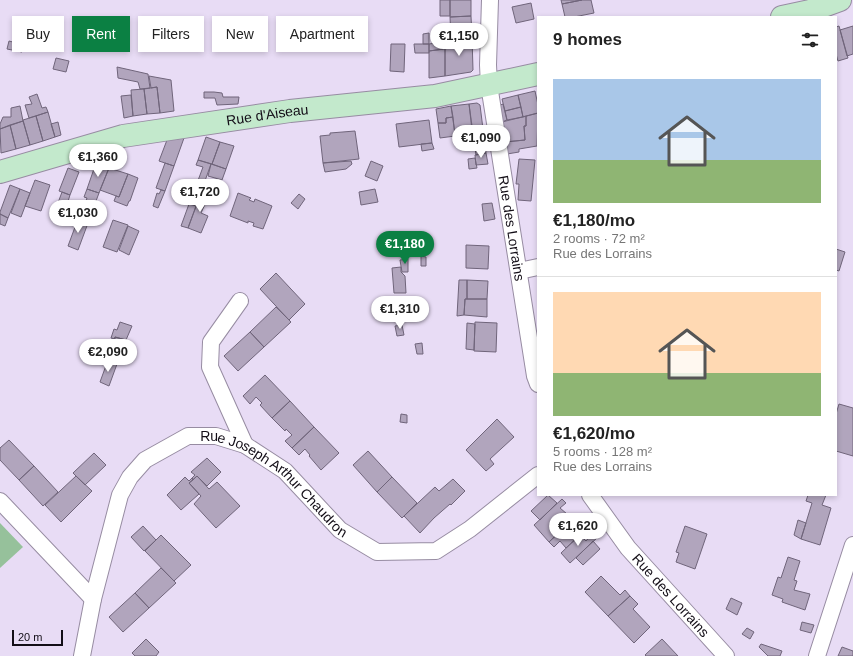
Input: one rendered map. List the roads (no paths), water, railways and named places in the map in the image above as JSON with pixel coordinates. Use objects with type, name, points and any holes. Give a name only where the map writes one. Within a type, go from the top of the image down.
[{"type":"street","name":"Rue des Lorrains","points":[[490,0],[488,65],[489,85],[537,381]]},
{"type":"street","points":[[792,10],[810,11],[840,0]]},
{"type":"street","name":"Rue d'Aiseau","points":[[0,172],[123,136],[290,111],[434,96],[537,74]]},
{"type":"street","points":[[519,271],[537,267]]},
{"type":"street","points":[[240,301],[211,342],[210,367],[245,444]]},
{"type":"street","name":"Rue Joseph Arthur Chaudron","points":[[82,656],[92,599],[120,495],[130,477],[145,460],[188,436],[216,436],[245,444],[284,471],[340,530],[377,552],[436,551],[470,529],[537,477]]},
{"type":"street","name":"Rue des Lorrains","points":[[591,496],[628,548],[726,656]]},
{"type":"street","points":[[0,501],[92,599]]},
{"type":"street","points":[[817,656],[853,545]]}]
